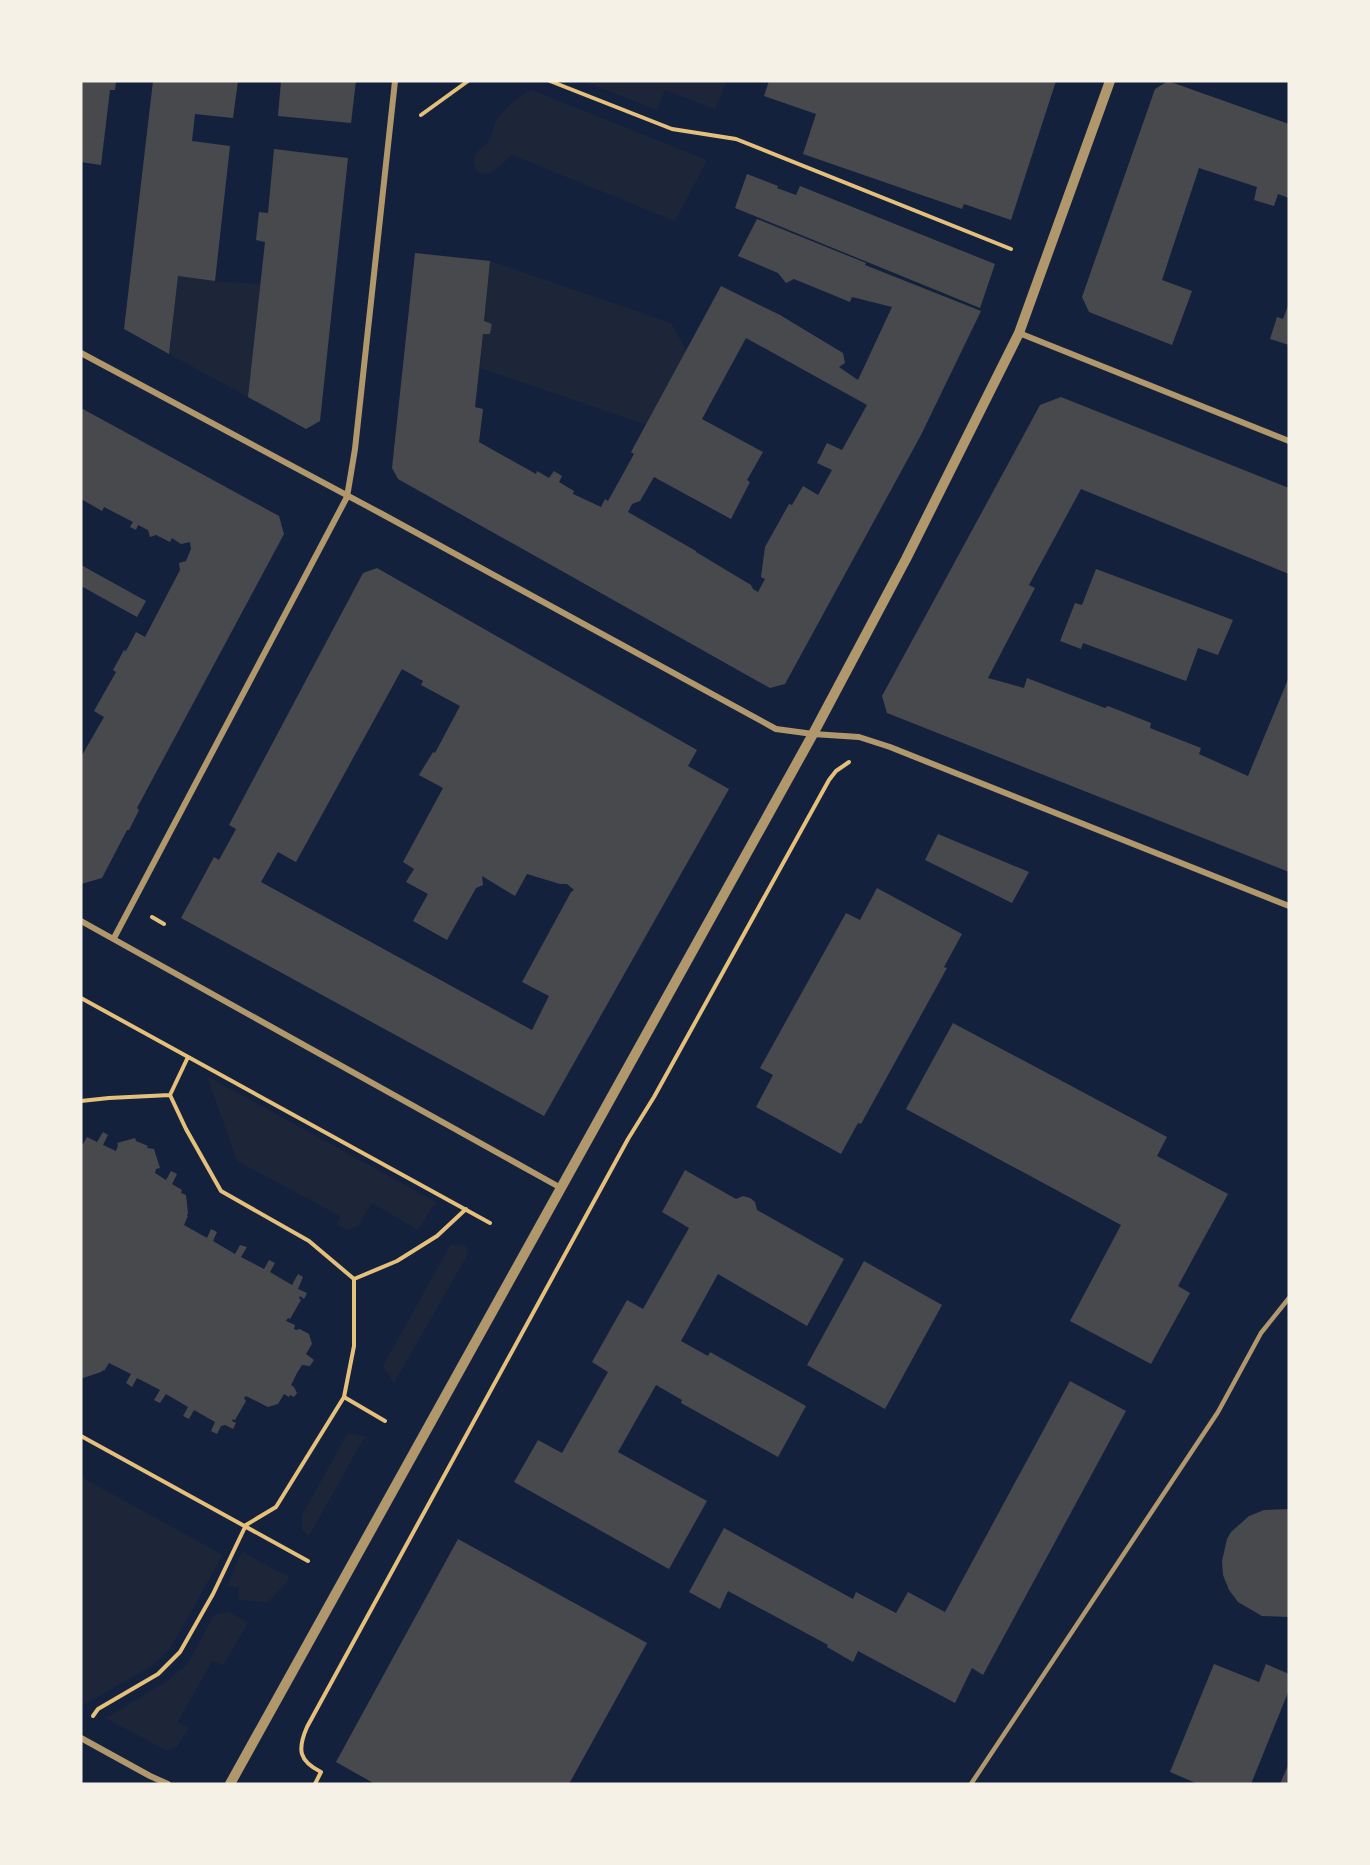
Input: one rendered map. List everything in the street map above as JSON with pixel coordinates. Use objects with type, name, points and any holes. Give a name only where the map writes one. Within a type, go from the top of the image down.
[{"type":"street","points":[[114,938],[347,497],[355,449],[394,81]]},
{"type":"street","points":[[230,1784],[813,734],[906,559],[1020,333],[1110,81]]},
{"type":"street","points":[[1020,333],[1289,441]]},
{"type":"street","points":[[81,353],[776,729],[859,737],[890,747],[1289,906]]},
{"type":"street","points":[[81,921],[561,1188]]},
{"type":"street","points":[[81,1738],[168,1784]]},
{"type":"lane","points":[[971,1784],[1218,1412],[1261,1333],[1289,1298]]},
{"type":"path","points":[[421,115],[468,81]]},
{"type":"path","points":[[550,81],[672,129],[736,139],[1011,249]]},
{"type":"path","points":[[315,1784],[321,1772],[311,1766],[302,1754],[302,1744],[307,1727],[628,1139],[654,1097],[829,780],[836,771],[849,763],[853,754]]},
{"type":"path","points":[[81,998],[490,1223]]},
{"type":"path","points":[[91,1719],[98,1709],[159,1674],[180,1652],[213,1594],[246,1525],[276,1507],[344,1397],[354,1346],[354,1279],[309,1240],[221,1191],[186,1129],[170,1095],[188,1056]]},
{"type":"path","points":[[81,1101],[170,1095]]},
{"type":"path","points":[[354,1279],[397,1262],[437,1236],[466,1209]]},
{"type":"path","points":[[344,1397],[385,1421]]},
{"type":"path","points":[[81,1436],[308,1561]]},
{"type":"shaded area","points":[[583,81],[727,81],[715,109],[665,90],[657,110]]},
{"type":"shaded area","points":[[532,90],[707,160],[675,221],[512,155],[493,171],[483,174],[479,172],[474,165],[474,157],[489,141],[497,119],[513,102]]},
{"type":"shaded area","points":[[490,261],[671,323],[686,350],[647,425],[480,368],[483,334],[490,334],[492,324],[484,321]]},
{"type":"shaded area","points":[[178,276],[261,284],[248,397],[169,354]]},
{"type":"shaded area","points":[[207,1076],[436,1202],[418,1230],[372,1203],[358,1226],[348,1230],[337,1224],[340,1216],[237,1161]]},
{"type":"shaded area","points":[[451,1244],[466,1246],[468,1254],[394,1383],[383,1366]]},
{"type":"shaded area","points":[[348,1433],[365,1436],[309,1536],[302,1529],[302,1515]]},
{"type":"shaded area","points":[[81,1477],[223,1555],[171,1647],[153,1665],[83,1705],[81,1704]]},
{"type":"shaded area","points":[[242,1552],[289,1577],[267,1603],[238,1599],[239,1588],[227,1586]]},
{"type":"shaded area","points":[[229,1612],[248,1623],[223,1665],[212,1661],[178,1722],[189,1727],[178,1746],[167,1751],[106,1718],[167,1681],[187,1665],[214,1615]]},
{"type":"building","points":[[81,81],[116,81],[115,90],[110,90],[101,165],[81,162]]},
{"type":"building","points":[[153,81],[238,81],[233,118],[195,114],[192,141],[230,146],[215,281],[178,276],[169,354],[124,329]]},
{"type":"building","points":[[281,81],[356,81],[351,123],[278,116]]},
{"type":"building","points":[[769,81],[1056,81],[1011,220],[964,204],[962,209],[803,154],[816,114],[764,96]]},
{"type":"building","points":[[1168,81],[1289,124],[1289,198],[1278,194],[1274,206],[1254,200],[1257,187],[1199,168],[1162,280],[1192,291],[1172,345],[1089,312],[1082,297],[1155,89]]},
{"type":"building","points":[[274,149],[348,158],[320,421],[306,429],[248,397],[265,242],[256,240],[259,212],[268,213]]},
{"type":"building","points":[[747,174],[796,195],[800,186],[995,264],[980,308],[735,208]]},
{"type":"building","points":[[757,219],[981,311],[921,435],[785,684],[770,688],[398,479],[392,468],[415,253],[490,261],[484,321],[492,324],[490,334],[483,334],[475,407],[483,409],[479,442],[536,474],[537,471],[549,478],[554,471],[562,476],[559,482],[574,491],[573,494],[601,507],[605,499],[608,501],[634,454],[631,452],[721,286],[780,315],[843,353],[845,363],[839,367],[858,380],[892,307],[852,297],[850,302],[794,279],[786,283],[778,273],[738,256]],"holes":[[[746,338],[867,405],[842,450],[827,443],[817,463],[832,470],[818,495],[803,486],[792,505],[789,504],[765,547],[761,577],[765,579],[758,592],[751,585],[696,551],[628,512],[632,504],[640,501],[654,477],[731,519],[750,482],[747,480],[763,452],[702,419]]]},
{"type":"building","points":[[1289,303],[1289,345],[1270,339],[1277,317],[1283,319]]},
{"type":"building","points":[[1061,397],[1289,488],[1289,574],[1081,489],[1029,585],[1035,588],[988,678],[1024,688],[1027,678],[1105,708],[1108,706],[1151,723],[1150,728],[1201,748],[1199,754],[1248,776],[1289,677],[1289,872],[887,713],[882,696],[1040,405]]},
{"type":"building","points":[[81,408],[279,516],[284,534],[102,878],[81,884],[81,757],[104,717],[94,711],[116,672],[113,670],[136,632],[145,637],[180,570],[179,563],[186,561],[191,549],[190,542],[181,544],[172,538],[170,542],[156,535],[150,537],[148,530],[138,525],[136,530],[130,527],[133,522],[104,507],[102,511],[81,499]]},
{"type":"building","points":[[81,565],[146,601],[137,617],[81,586]]},
{"type":"building","points":[[377,568],[697,750],[688,766],[729,789],[544,1116],[181,918],[214,857],[219,860],[236,829],[229,825],[363,573]],"holes":[[[402,669],[423,681],[421,685],[460,706],[435,753],[433,752],[419,775],[443,788],[403,862],[414,869],[406,882],[428,894],[413,921],[447,940],[476,888],[483,885],[482,876],[515,896],[527,874],[567,884],[574,890],[522,982],[549,996],[532,1030],[261,882],[278,852],[296,862]]]},
{"type":"building","points":[[1096,569],[1233,620],[1218,655],[1198,648],[1186,681],[1083,643],[1081,649],[1060,641],[1075,603],[1082,605]]},
{"type":"building","points":[[938,834],[1029,872],[1012,903],[925,860]]},
{"type":"building","points":[[877,888],[962,934],[944,967],[947,968],[861,1124],[858,1123],[841,1154],[756,1107],[773,1075],[760,1068],[846,913],[860,920]]},
{"type":"building","points":[[953,1023],[1167,1137],[1157,1156],[1228,1194],[1178,1286],[1190,1293],[1151,1364],[1070,1321],[1121,1225],[906,1109]]},
{"type":"building","points":[[103,1132],[108,1135],[103,1145],[116,1151],[117,1143],[135,1138],[136,1141],[148,1146],[147,1148],[154,1149],[160,1168],[156,1169],[155,1173],[166,1180],[171,1171],[177,1174],[172,1184],[186,1195],[188,1216],[184,1225],[207,1238],[211,1229],[217,1232],[213,1241],[235,1254],[240,1245],[247,1247],[241,1257],[264,1269],[269,1260],[275,1263],[270,1272],[292,1285],[298,1274],[303,1277],[298,1289],[307,1293],[304,1299],[300,1296],[301,1300],[290,1319],[286,1321],[295,1325],[294,1329],[300,1329],[309,1334],[312,1344],[306,1354],[314,1360],[310,1366],[302,1365],[297,1373],[291,1385],[297,1393],[294,1397],[284,1394],[278,1404],[268,1407],[246,1396],[244,1398],[246,1401],[235,1420],[232,1421],[236,1423],[233,1429],[225,1425],[221,1426],[217,1434],[211,1431],[215,1422],[194,1410],[189,1419],[183,1416],[188,1407],[166,1394],[160,1403],[154,1400],[160,1390],[137,1378],[132,1387],[126,1383],[131,1374],[109,1363],[104,1371],[81,1377],[81,1145],[87,1137],[97,1142]]},
{"type":"building","points":[[685,1170],[736,1199],[743,1196],[750,1198],[755,1202],[757,1210],[844,1259],[807,1326],[718,1274],[681,1341],[708,1356],[710,1352],[806,1406],[778,1457],[681,1403],[682,1400],[656,1385],[618,1452],[707,1501],[669,1569],[514,1482],[538,1440],[562,1453],[608,1372],[592,1362],[627,1300],[643,1309],[689,1228],[662,1212]]},
{"type":"building","points":[[864,1261],[942,1305],[885,1409],[807,1365]]},
{"type":"building","points":[[1070,1381],[1126,1411],[983,1675],[972,1668],[955,1703],[858,1651],[853,1662],[827,1647],[828,1645],[728,1591],[720,1609],[689,1592],[724,1528],[853,1599],[856,1592],[896,1613],[908,1592],[945,1612]]},
{"type":"building","points":[[1289,1509],[1289,1617],[1262,1616],[1238,1602],[1229,1590],[1223,1575],[1222,1561],[1227,1539],[1231,1532],[1249,1516],[1264,1510]]},
{"type":"building","points":[[458,1539],[647,1643],[569,1784],[375,1784],[336,1762]]},
{"type":"building","points":[[1214,1664],[1259,1682],[1266,1664],[1289,1674],[1289,1690],[1251,1784],[1198,1784],[1170,1772]]},
{"type":"building","points":[[1289,1763],[1289,1784],[1280,1784]]}]
